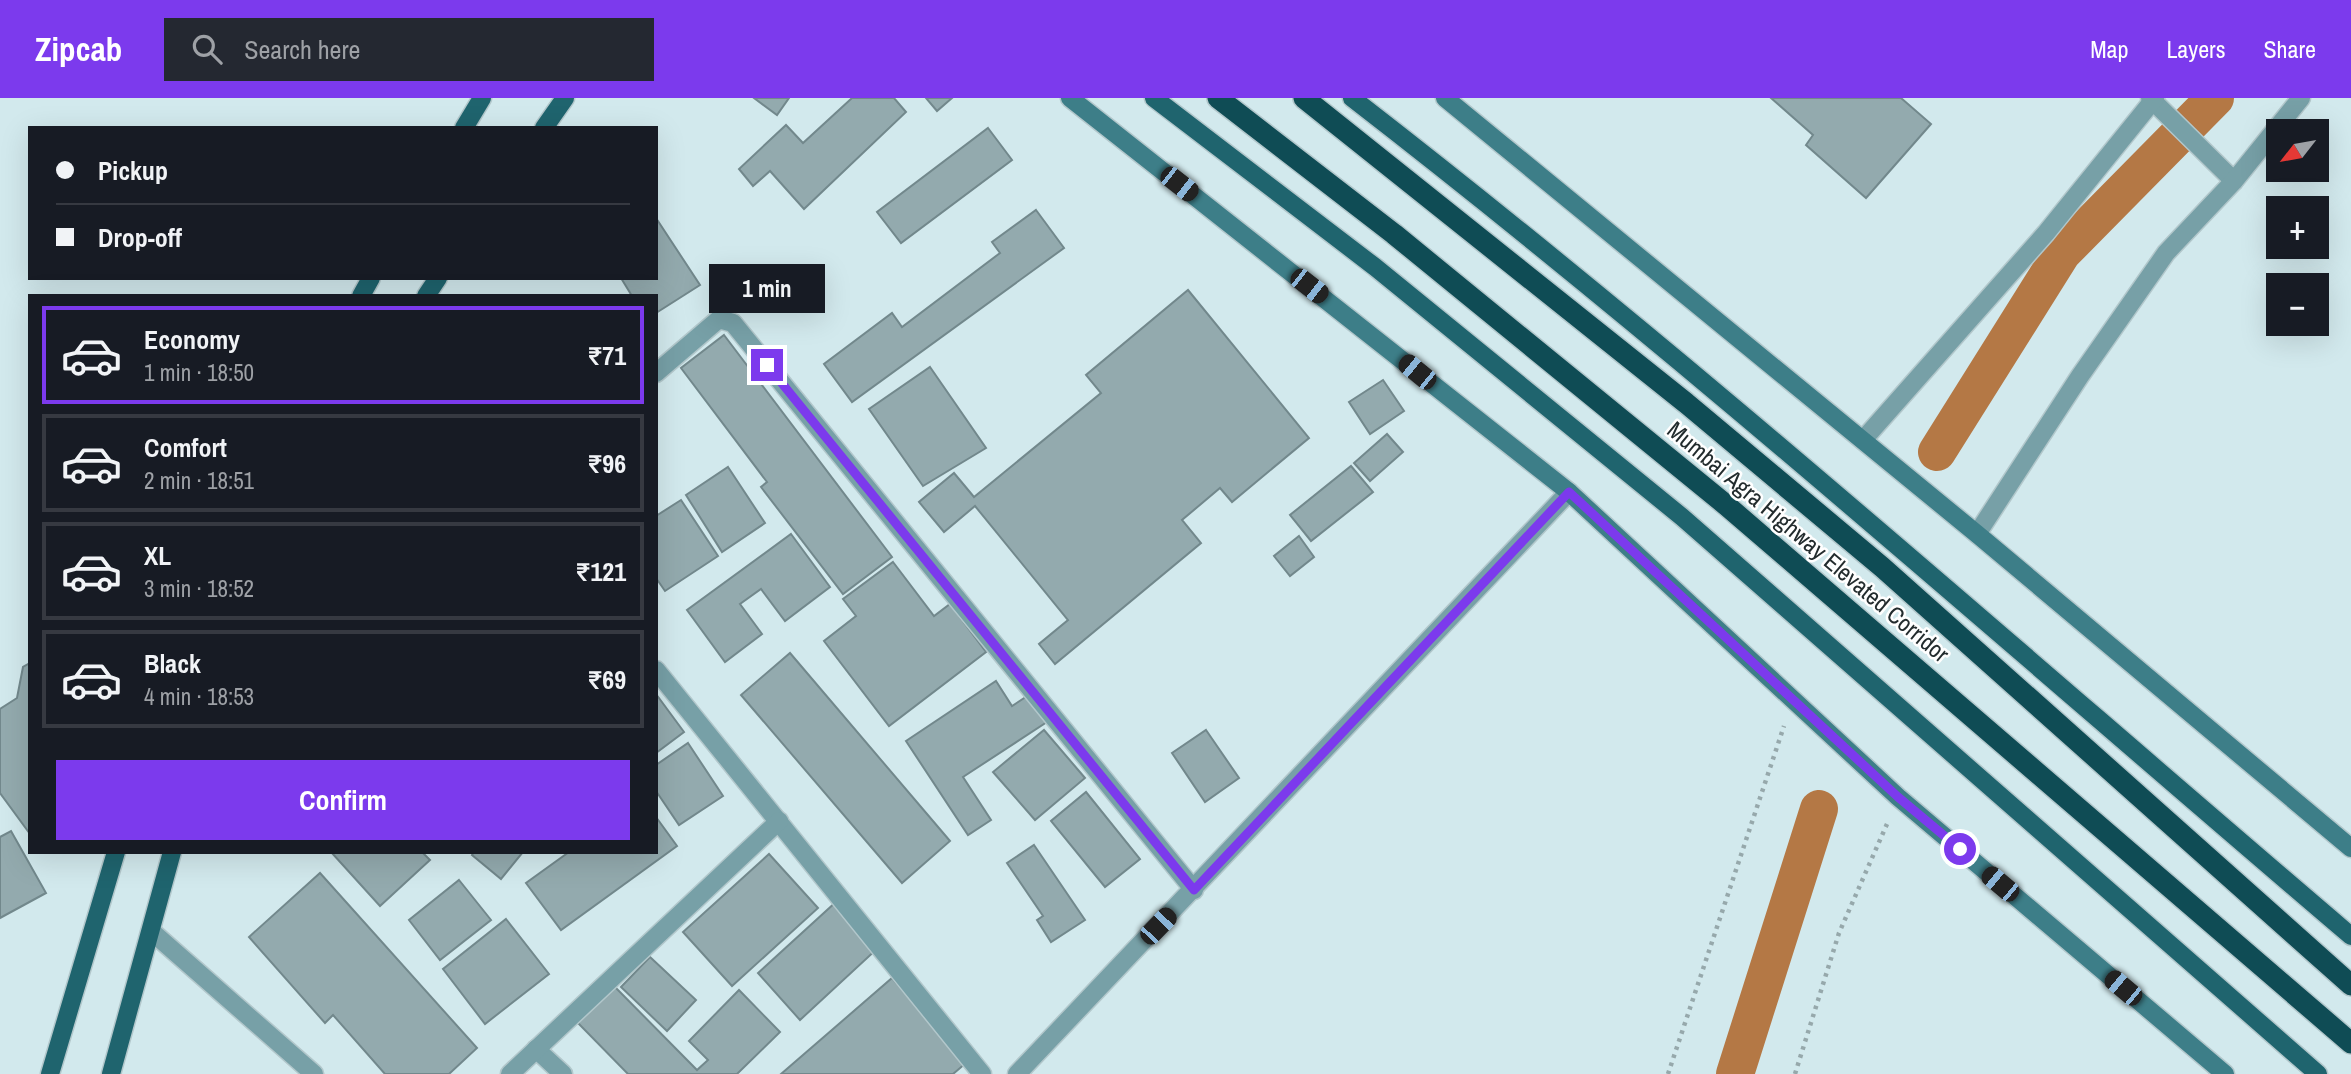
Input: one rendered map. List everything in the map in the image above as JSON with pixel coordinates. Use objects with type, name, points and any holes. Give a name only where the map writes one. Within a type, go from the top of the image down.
[{"type":"highway","name":"Mumbai Agra Highway Elevated Corridor","points":[[1219,98],[1394,234],[1726,505],[2351,1043]]},
{"type":"highway","name":"Mumbai Agra Highway Elevated Corridor","points":[[1304,98],[1686,403],[1882,567],[2351,985]]},
{"type":"main road","points":[[471,125],[482,98]]},
{"type":"main road","points":[[545,126],[565,98]]},
{"type":"main road","points":[[1154,98],[1375,267],[1682,517],[2318,1074]]},
{"type":"main road","points":[[1352,98],[1525,232],[1786,449],[2351,936]]},
{"type":"main road","points":[[50,1074],[115,854]]},
{"type":"main road","points":[[111,1074],[171,854]]},
{"type":"street","points":[[1070,98],[1569,492],[1898,797],[2225,1074]]},
{"type":"street","points":[[1445,98],[1977,534],[2351,848]]},
{"type":"street","points":[[1977,534],[2080,376],[2166,253],[2234,181],[2301,98]]},
{"type":"street","points":[[1863,440],[2046,233],[2155,101],[2234,181]]},
{"type":"street","points":[[658,371],[719,319],[733,323],[1194,890]]},
{"type":"street","points":[[1017,1074],[1569,492]]},
{"type":"street","points":[[658,672],[982,1074]]},
{"type":"street","points":[[510,1074],[779,821]]},
{"type":"street","points":[[151,932],[314,1074]]},
{"type":"street","points":[[536,1049],[564,1074]]},
{"type":"path","points":[[1668,1074],[1793,698]]},
{"type":"path","points":[[1795,1074],[1839,933],[1898,797]]},
{"type":"building","points":[[754,98],[789,98],[777,115]]},
{"type":"building","points":[[852,98],[894,98],[906,112],[804,209],[770,171],[753,186],[739,169],[786,125],[803,143]]},
{"type":"building","points":[[926,98],[952,98],[937,111]]},
{"type":"building","points":[[1771,98],[1901,98],[1931,124],[1866,198],[1806,145],[1813,135]]},
{"type":"building","points":[[988,128],[1012,160],[901,243],[877,212]]},
{"type":"building","points":[[1036,210],[1064,248],[852,402],[824,364],[892,313],[902,327],[1000,253],[992,242]]},
{"type":"building","points":[[658,221],[700,285],[658,312],[658,294],[631,294],[622,280],[658,280]]},
{"type":"building","points":[[1188,290],[1309,438],[1232,502],[1220,488],[1182,520],[1201,543],[1055,664],[1039,644],[1068,620],[975,506],[944,532],[919,502],[954,473],[974,497],[1101,393],[1086,375]]},
{"type":"building","points":[[724,335],[892,557],[843,594],[761,487],[767,482],[681,368]]},
{"type":"building","points":[[930,367],[986,448],[923,486],[869,409]]},
{"type":"building","points":[[1383,380],[1404,411],[1370,434],[1349,402]]},
{"type":"building","points":[[1387,434],[1403,452],[1370,481],[1354,463]]},
{"type":"building","points":[[1351,466],[1373,492],[1311,541],[1290,515]]},
{"type":"building","points":[[728,467],[765,523],[722,552],[686,495]]},
{"type":"building","points":[[681,500],[718,556],[665,591],[658,581],[658,515]]},
{"type":"building","points":[[791,534],[830,587],[785,621],[761,589],[740,604],[762,634],[725,662],[687,610]]},
{"type":"building","points":[[1299,536],[1314,557],[1290,576],[1274,556]]},
{"type":"building","points":[[893,562],[934,616],[950,604],[986,652],[889,726],[824,641],[856,616],[843,599]]},
{"type":"building","points":[[790,653],[950,841],[902,883],[741,695]]},
{"type":"building","points":[[28,664],[28,831],[0,793],[0,709],[17,698],[23,667]]},
{"type":"building","points":[[996,681],[1012,706],[1032,693],[1050,720],[963,777],[991,820],[968,835],[906,741]]},
{"type":"building","points":[[658,697],[684,732],[658,752]]},
{"type":"building","points":[[1044,730],[1085,778],[1035,820],[993,772]]},
{"type":"building","points":[[1206,730],[1239,778],[1205,802],[1172,753]]},
{"type":"building","points":[[688,743],[723,796],[679,825],[658,794],[658,764]]},
{"type":"building","points":[[1086,792],[1140,859],[1105,887],[1051,821]]},
{"type":"building","points":[[658,820],[677,846],[561,930],[526,883],[566,854],[658,854]]},
{"type":"building","points":[[11,831],[46,893],[0,918],[0,837]]},
{"type":"building","points":[[1034,845],[1085,920],[1051,942],[1037,920],[1043,916],[1007,863]]},
{"type":"building","points":[[333,854],[424,854],[430,860],[380,906]]},
{"type":"building","points":[[473,854],[521,854],[501,879]]},
{"type":"building","points":[[769,854],[818,908],[732,986],[683,932]]},
{"type":"building","points":[[320,873],[477,1048],[449,1074],[385,1074],[333,1015],[325,1023],[249,937]]},
{"type":"building","points":[[459,880],[491,920],[440,960],[409,920]]},
{"type":"building","points":[[837,901],[879,947],[800,1020],[758,973]]},
{"type":"building","points":[[506,919],[549,974],[485,1024],[443,969]]},
{"type":"building","points":[[650,957],[696,1000],[667,1031],[621,987]]},
{"type":"building","points":[[892,978],[966,1063],[953,1074],[781,1074]]},
{"type":"building","points":[[613,985],[697,1070],[708,1060],[689,1041],[739,990],[780,1032],[737,1074],[628,1074],[577,1022]]},
{"type":"waterway","points":[[1937,452],[2062,253],[2215,98]]},
{"type":"waterway","points":[[1735,1074],[1819,809]]},
{"type":"route","points":[[767,365],[1194,890],[1569,492],[1704,614],[1898,797],[1960,849]]}]
